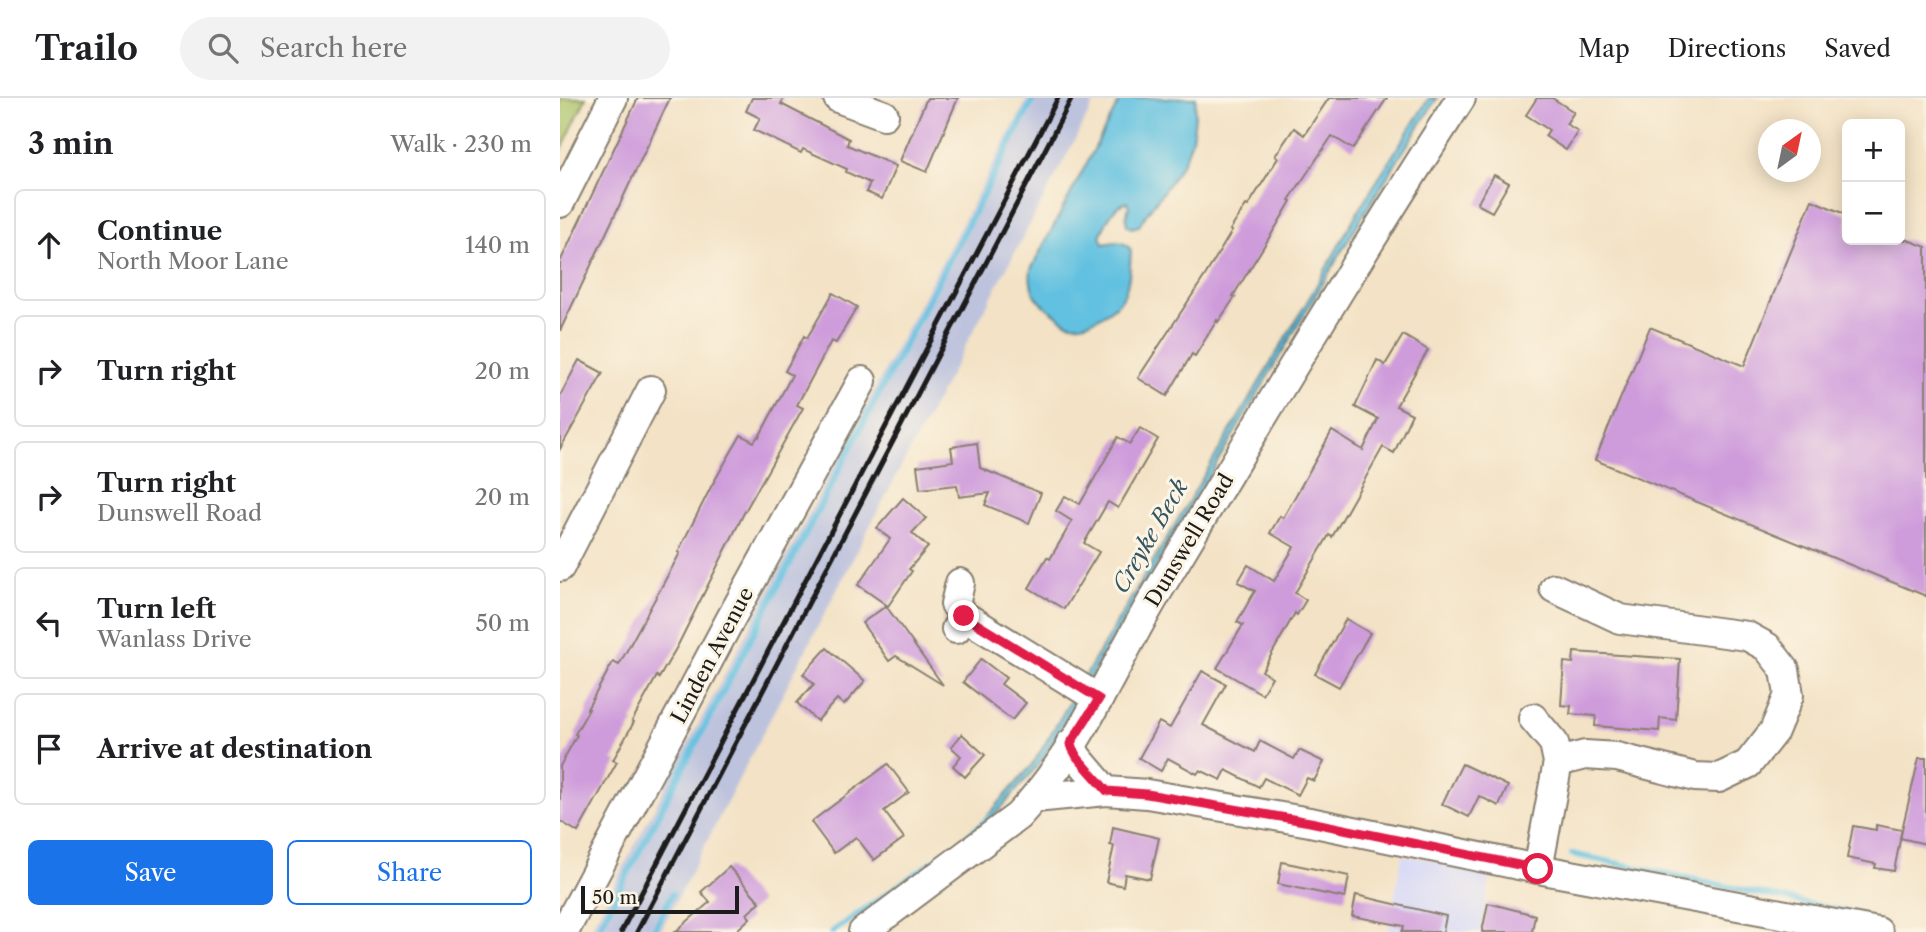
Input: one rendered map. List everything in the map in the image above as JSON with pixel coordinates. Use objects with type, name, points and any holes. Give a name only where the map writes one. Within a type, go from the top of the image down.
[{"type":"street","points":[[560,202],[613,98]]},
{"type":"street","points":[[838,98],[885,113]]},
{"type":"street","name":"Dunswell Road","points":[[863,932],[1018,816],[1035,798],[1070,744],[1087,692],[1153,600],[1357,260],[1461,98]]},
{"type":"street","name":"Linden Avenue","points":[[564,932],[730,620],[862,381]]},
{"type":"street","points":[[560,567],[651,390]]},
{"type":"street","points":[[960,583],[955,604],[960,624],[1087,692]]},
{"type":"street","points":[[1554,588],[1620,618],[1747,636],[1767,647],[1785,670],[1789,695],[1774,731],[1748,764],[1719,778],[1695,776],[1617,757],[1585,755],[1558,762]]},
{"type":"street","points":[[1532,718],[1554,743],[1558,762],[1538,869]]},
{"type":"street","points":[[1070,744],[1077,757],[1107,791]]},
{"type":"street","points":[[1035,798],[1107,791],[1147,794],[1310,822],[1538,869],[1878,932]]},
{"type":"shaded area","points":[[1028,98],[1097,98],[874,518],[660,932],[589,932]]},
{"type":"shaded area","points":[[1402,855],[1491,871],[1481,932],[1388,932]]},
{"type":"green space","points":[[560,98],[586,98],[560,153]]},
{"type":"water","points":[[1121,98],[1196,98],[1192,137],[1181,165],[1139,226],[1132,228],[1127,225],[1127,202],[1113,211],[1107,220],[1100,236],[1103,244],[1121,243],[1131,250],[1128,280],[1121,299],[1095,319],[1072,324],[1062,320],[1038,300],[1032,289],[1031,269]]},
{"type":"water","points":[[1429,98],[1437,98],[1363,215],[1040,763],[989,822],[983,821],[1033,764],[1358,211]]},
{"type":"building","points":[[638,98],[670,98],[560,331],[560,262]]},
{"type":"building","points":[[752,98],[784,98],[781,104],[849,139],[847,145],[896,166],[882,199],[866,192],[870,183],[846,172],[847,169],[803,149],[801,153],[754,130],[760,118],[746,111]]},
{"type":"building","points":[[927,98],[958,98],[927,172],[900,161]]},
{"type":"building","points":[[1329,98],[1387,98],[1353,149],[1332,136],[1289,200],[1291,201],[1233,296],[1235,297],[1195,356],[1192,354],[1167,396],[1138,378],[1206,274],[1232,231],[1230,230],[1246,205],[1248,206],[1278,158],[1275,156],[1294,128],[1304,135]]},
{"type":"building","points":[[1537,98],[1552,98],[1574,112],[1566,124],[1578,131],[1566,150],[1545,136],[1549,130],[1526,115]]},
{"type":"building","points":[[1494,175],[1509,183],[1492,212],[1477,204]]},
{"type":"building","points":[[1812,200],[1842,213],[1842,245],[1905,245],[1905,240],[1908,240],[1926,247],[1926,596],[1595,460],[1650,327],[1744,366]]},
{"type":"building","points":[[833,293],[857,307],[836,343],[831,341],[797,405],[803,408],[744,513],[678,645],[632,721],[634,722],[613,760],[617,762],[578,832],[560,821],[560,766],[577,735],[575,734],[613,662],[619,665],[680,553],[678,552],[712,485],[741,435],[754,442],[759,437],[792,375],[785,371],[804,336],[807,338]]},
{"type":"building","points":[[1403,335],[1428,350],[1396,406],[1412,414],[1394,453],[1383,447],[1332,537],[1329,535],[1295,593],[1306,600],[1297,615],[1295,613],[1262,671],[1272,677],[1262,694],[1217,668],[1243,625],[1237,622],[1255,591],[1238,582],[1248,565],[1274,581],[1294,547],[1270,533],[1280,516],[1283,518],[1332,431],[1363,450],[1378,419],[1355,407],[1377,360],[1385,365]]},
{"type":"building","points":[[579,360],[603,373],[560,449],[560,396]]},
{"type":"building","points":[[1140,428],[1158,439],[1118,508],[1108,502],[1084,543],[1099,552],[1064,609],[1029,588],[1072,521],[1056,511],[1065,496],[1080,504],[1118,437],[1130,444]]},
{"type":"building","points":[[977,443],[980,468],[1041,493],[1029,523],[985,505],[990,493],[959,497],[957,485],[920,489],[917,466],[953,461],[951,447]]},
{"type":"building","points":[[903,498],[926,518],[912,533],[928,547],[909,569],[912,571],[888,606],[858,585],[890,539],[877,528]]},
{"type":"building","points":[[886,606],[943,685],[896,656],[889,661],[862,623]]},
{"type":"building","points":[[1346,619],[1370,633],[1339,687],[1315,674]]},
{"type":"building","points":[[827,648],[865,681],[844,705],[837,699],[817,721],[797,703],[814,684],[803,674]]},
{"type":"building","points":[[1574,652],[1680,659],[1676,720],[1660,718],[1659,731],[1595,726],[1596,716],[1570,714],[1571,706],[1561,705],[1564,662],[1573,663]]},
{"type":"building","points":[[981,659],[1006,678],[1001,684],[1026,703],[1012,720],[963,682]]},
{"type":"building","points":[[1202,671],[1226,684],[1203,725],[1255,752],[1260,741],[1294,759],[1299,750],[1324,762],[1314,781],[1307,778],[1298,795],[1264,778],[1259,787],[1226,770],[1221,780],[1200,770],[1197,774],[1168,758],[1161,771],[1139,758],[1159,722],[1170,728]]},
{"type":"building","points":[[962,734],[985,755],[965,777],[953,766],[961,756],[951,747]]},
{"type":"building","points":[[1919,758],[1926,758],[1926,844],[1900,838]]},
{"type":"building","points":[[888,764],[909,792],[884,811],[904,838],[874,860],[856,837],[834,853],[811,822]]},
{"type":"building","points":[[1462,764],[1508,786],[1499,806],[1479,796],[1469,817],[1442,804]]},
{"type":"building","points":[[1876,825],[1902,830],[1894,871],[1875,868],[1876,864],[1847,858],[1853,826],[1876,830]]},
{"type":"building","points":[[1113,827],[1159,838],[1150,879],[1125,874],[1123,886],[1106,882],[1114,846],[1110,845]]},
{"type":"building","points":[[1282,862],[1349,876],[1345,898],[1278,884]]},
{"type":"building","points":[[729,867],[760,902],[747,914],[750,918],[735,932],[675,932],[710,902],[701,892]]},
{"type":"building","points":[[1356,895],[1446,916],[1443,932],[1402,932],[1404,926],[1352,916]]},
{"type":"building","points":[[1488,903],[1535,915],[1532,932],[1482,932]]},
{"type":"waterway","points":[[597,932],[1034,98]]},
{"type":"waterway","name":"Creyke Beck","points":[[958,844],[990,817]]},
{"type":"waterway","name":"Creyke Beck","points":[[832,932],[947,852]]},
{"type":"waterway","points":[[1572,854],[1861,915]]},
{"type":"waterway","points":[[653,932],[672,894]]},
{"type":"railway","points":[[621,932],[1058,98]]},
{"type":"railway","points":[[637,932],[1072,98]]},
{"type":"route","points":[[964,616],[1099,699],[1070,744],[1077,757],[1107,791],[1147,794],[1310,822],[1538,869]]}]
